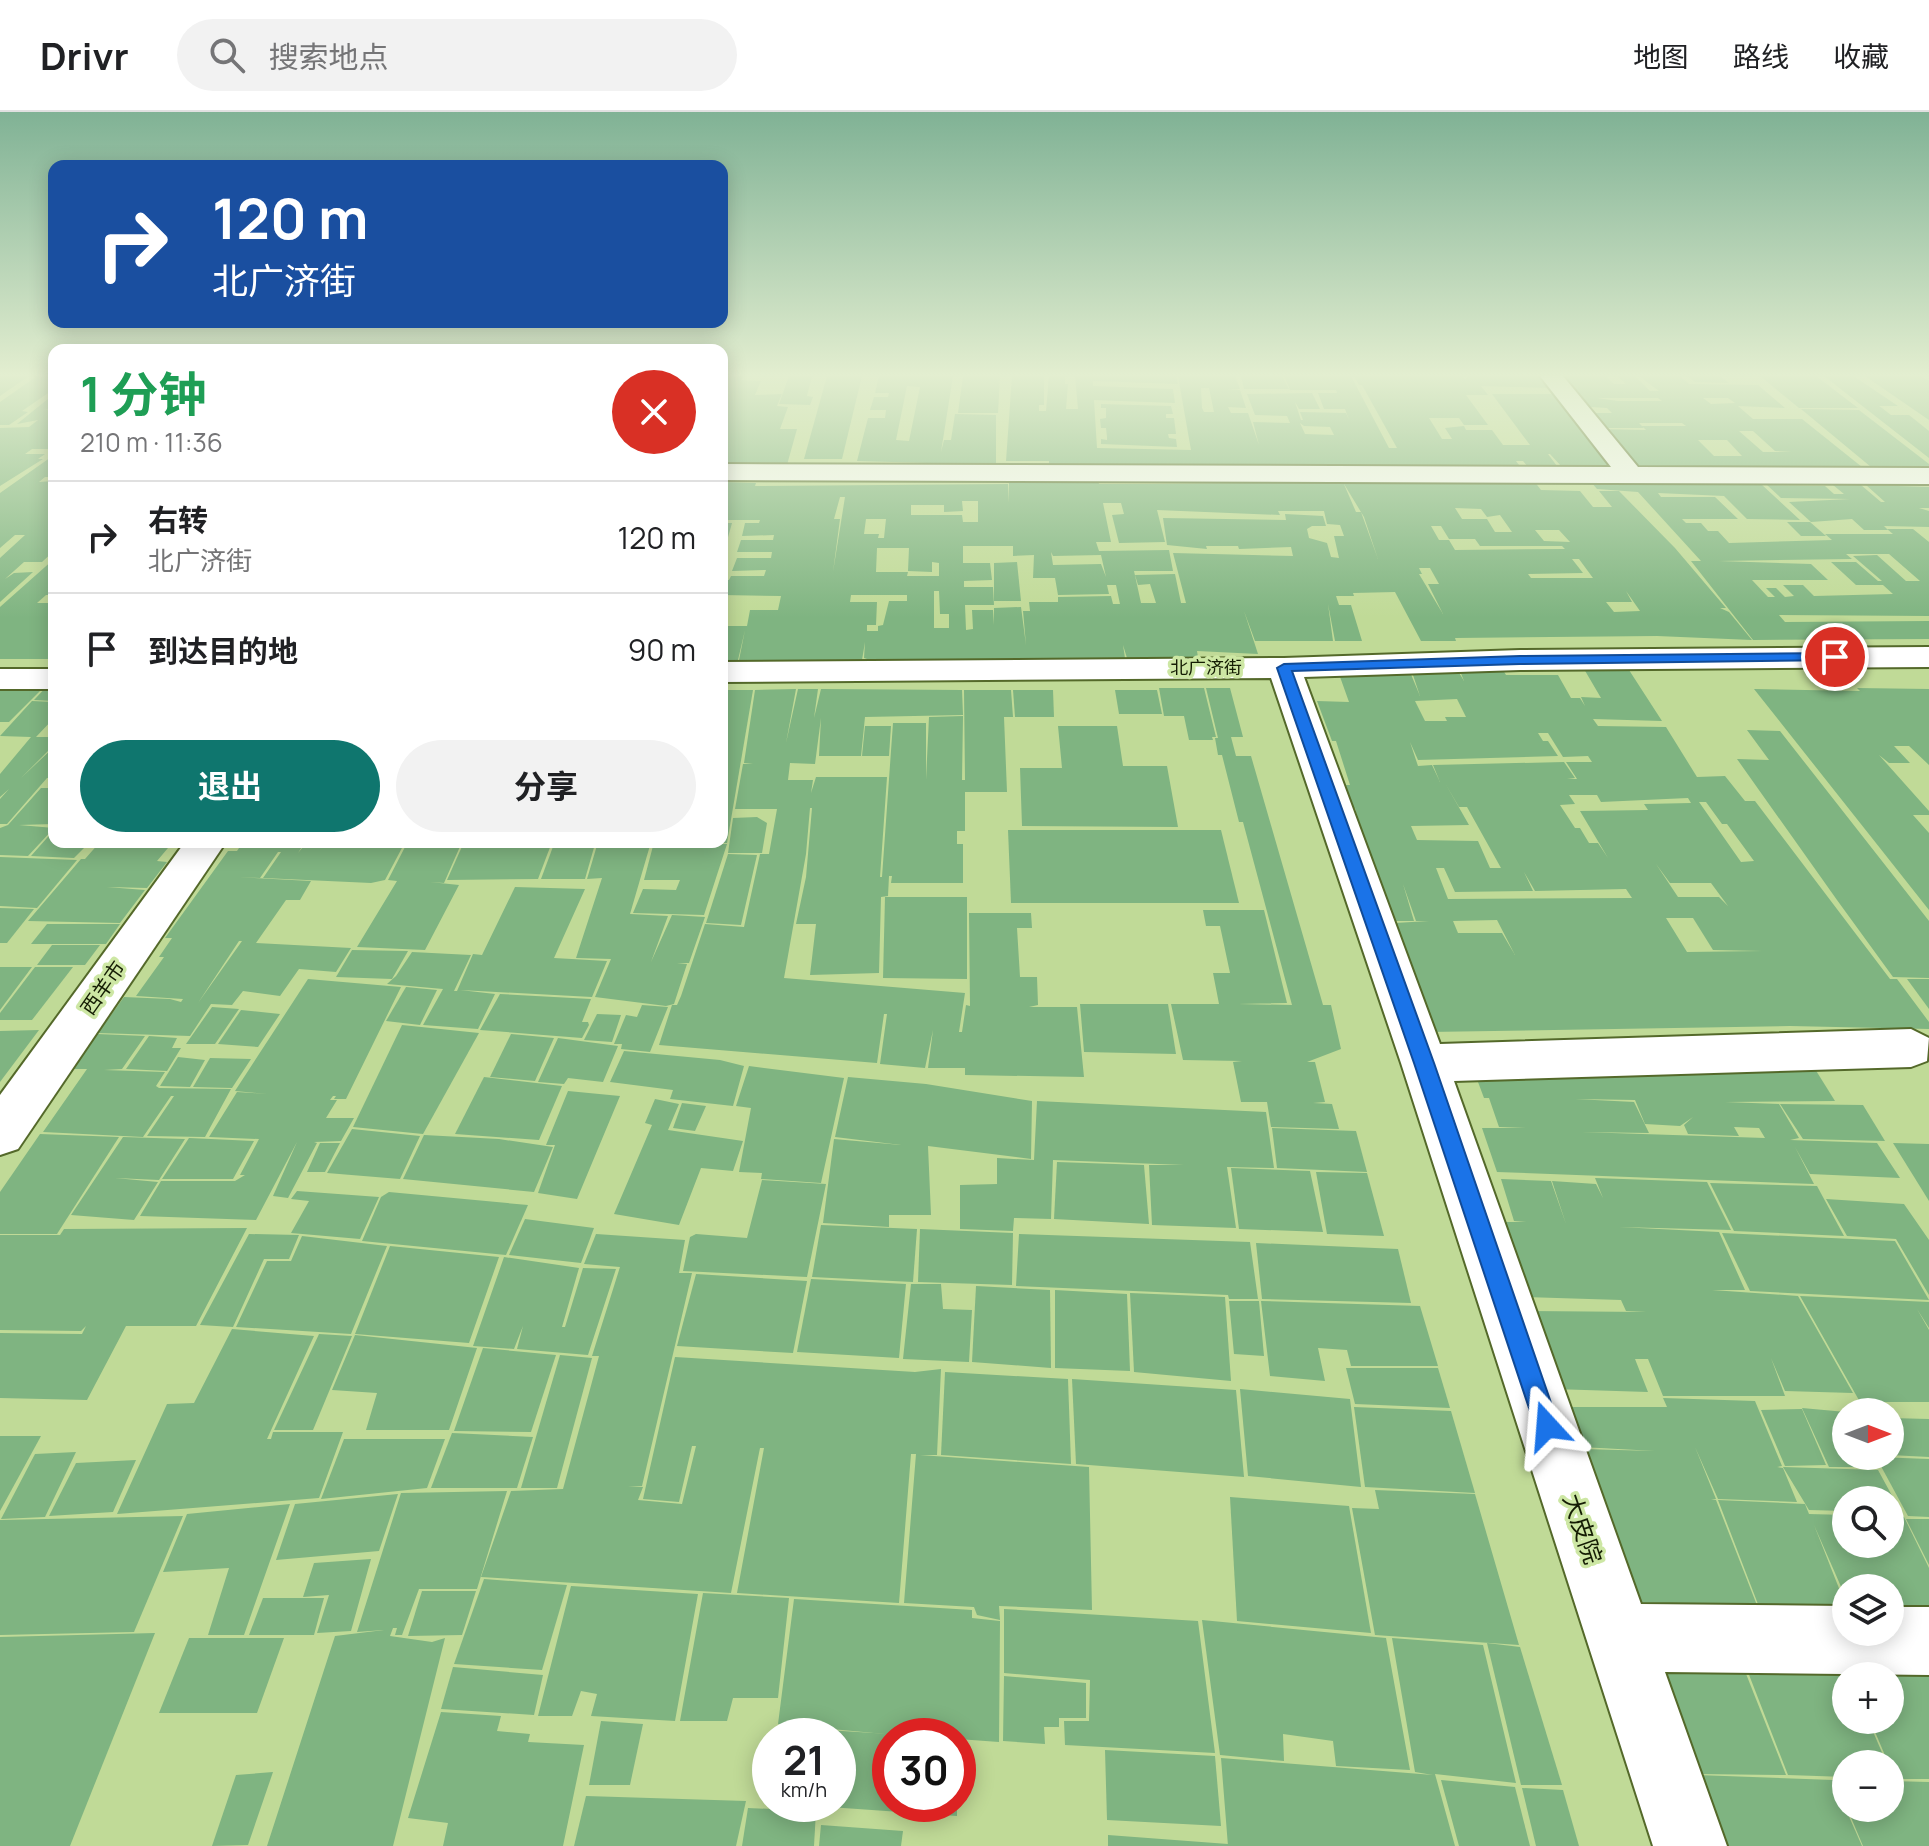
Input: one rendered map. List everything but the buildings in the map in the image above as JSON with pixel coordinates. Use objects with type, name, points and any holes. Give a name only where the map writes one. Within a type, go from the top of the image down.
[{"type":"street","points":[[1616,457],[1631,476]]},
{"type":"street","points":[[728,472],[1929,476]]},
{"type":"street","name":"北广济街","points":[[728,672],[1284,668],[1520,660],[1929,657]]},
{"type":"street","name":"大皮院","points":[[1284,668],[1424,1063],[1690,1846]]},
{"type":"street","points":[[0,679],[48,679]]},
{"type":"street","name":"西羊市","points":[[0,1134],[202,848]]},
{"type":"street","points":[[1424,1063],[1911,1048]]},
{"type":"street","points":[[1619,1638],[1929,1641]]},
{"type":"route","points":[[1547,1426],[1424,1063],[1284,668],[1520,660],[1835,657]]}]
